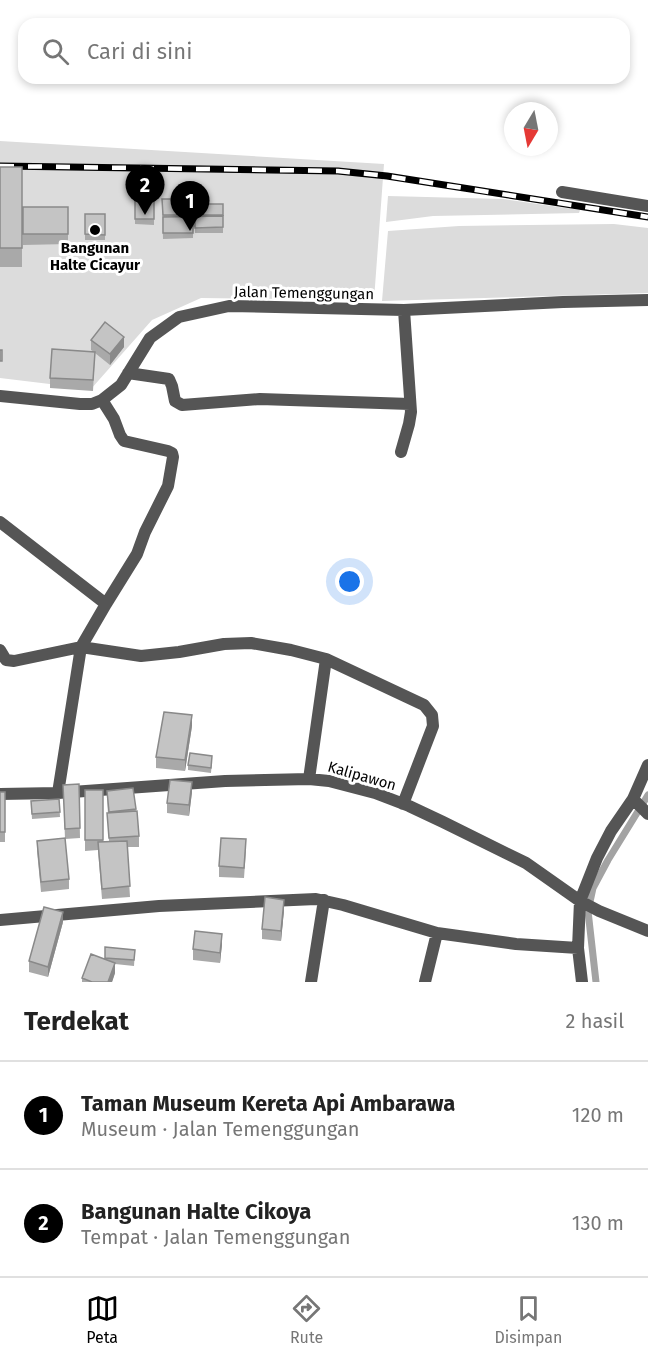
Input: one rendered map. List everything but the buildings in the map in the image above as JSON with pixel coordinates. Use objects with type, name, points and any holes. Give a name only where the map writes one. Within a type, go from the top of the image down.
[{"type":"street","points":[[562,192],[648,206]]},
{"type":"street","name":"Jalan Temenggungan","points":[[102,400],[121,385],[150,338],[179,317],[229,306],[404,310],[552,302],[648,300]]},
{"type":"street","points":[[401,452],[409,424],[410,404],[404,310]]},
{"type":"street","points":[[128,373],[169,379],[175,401],[182,405],[260,399],[410,404]]},
{"type":"street","points":[[0,396],[80,404],[92,404],[102,400],[124,441],[168,451],[173,457],[168,486],[145,532],[137,554],[81,647],[58,793]]},
{"type":"street","points":[[0,522],[106,604]]},
{"type":"street","points":[[0,650],[6,660],[14,661],[81,647],[141,656],[224,644],[251,644],[291,650],[326,659],[424,705],[432,716],[433,726],[403,804]]},
{"type":"street","points":[[309,778],[326,659]]},
{"type":"street","points":[[582,982],[578,948],[580,901],[597,858],[611,831],[633,799],[648,765]]},
{"type":"street","name":"Kalipawon","points":[[0,794],[58,793],[309,778],[329,781],[375,793],[443,822],[526,863],[580,901],[648,931]]},
{"type":"street","points":[[633,799],[647,813]]},
{"type":"street","points":[[0,920],[159,906],[316,899],[437,933],[516,944],[578,948]]},
{"type":"street","points":[[311,982],[324,900]]},
{"type":"street","points":[[425,982],[437,933]]},
{"type":"shaded area","points":[[0,141],[384,164],[374,300],[201,298],[152,320],[91,389],[0,378]]},
{"type":"shaded area","points":[[388,196],[503,199],[580,210],[579,213],[433,216],[386,222]]},
{"type":"shaded area","points":[[614,224],[648,228],[648,293],[382,301],[388,231],[459,226]]},
{"type":"waterway","points":[[596,982],[588,911],[593,888],[648,795]]},
{"type":"railway","points":[[0,166],[338,171],[387,176],[648,217]]},
{"type":"place","name":"Bangunan Halte Cikoya","points":[[145,215]]},
{"type":"place","name":"Bangunan Halte Cicayur","points":[[95,230]]},
{"type":"place","name":"Taman Museum Kereta Api Ambarawa","points":[[190,231]]}]
